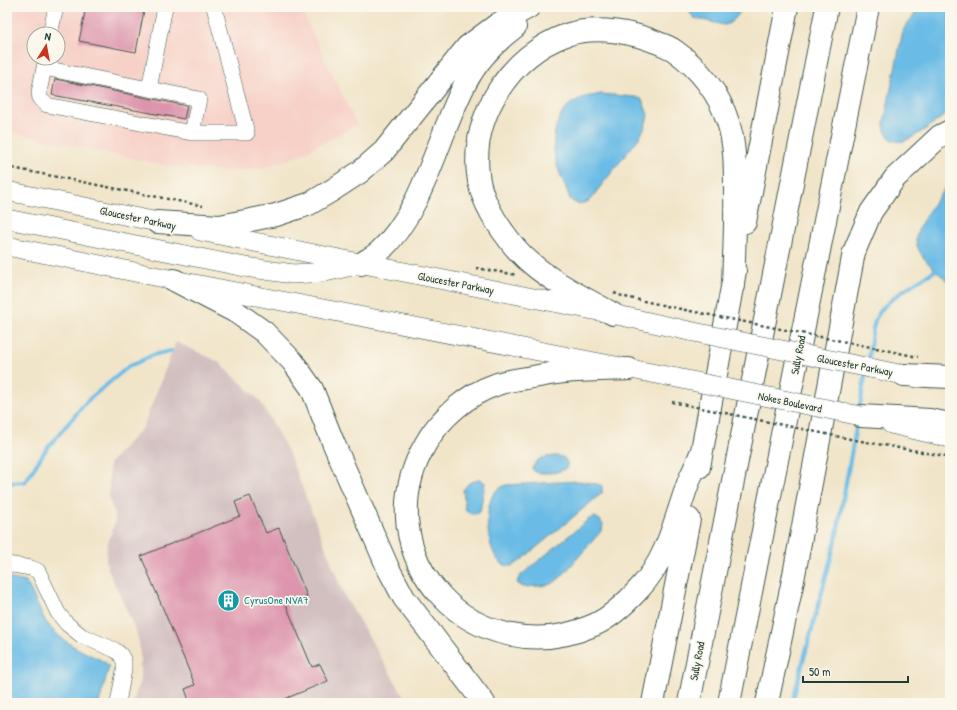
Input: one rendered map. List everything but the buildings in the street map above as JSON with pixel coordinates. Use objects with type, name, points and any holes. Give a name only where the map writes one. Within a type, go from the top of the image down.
[{"type":"highway","points":[[158,222],[220,226],[276,215],[308,204],[326,194],[360,172],[384,151],[468,47],[498,24],[529,7]]},
{"type":"highway","points":[[361,264],[378,252],[401,226],[411,209],[466,83],[483,58],[502,37],[541,7]]},
{"type":"highway","points":[[653,703],[732,286],[787,7]]},
{"type":"highway","name":"Sully Road","points":[[689,703],[827,7]]},
{"type":"highway","name":"Sully Road","points":[[729,703],[868,7]]},
{"type":"highway","points":[[613,314],[529,262],[510,242],[495,219],[483,195],[478,175],[477,155],[482,128],[490,106],[504,81],[521,62],[540,48],[566,35],[589,30],[617,31],[648,38],[674,50],[697,70],[717,96],[728,122],[735,158],[735,210],[732,286]]},
{"type":"highway","points":[[767,703],[793,580],[854,252],[871,212],[895,178],[940,136],[950,131]]},
{"type":"highway","points":[[174,280],[236,312],[264,332],[296,367],[312,389],[333,442],[388,568],[404,598],[484,703]]},
{"type":"highway","points":[[629,369],[562,372],[523,378],[495,385],[469,398],[448,415],[431,433],[419,455],[411,477],[407,504],[408,528],[414,552],[424,574],[442,598],[463,615],[488,629],[516,637],[541,638],[566,635],[596,624],[618,609],[640,588],[658,563],[668,543],[690,478],[701,453]]},
{"type":"highway","points":[[904,375],[950,376]]},
{"type":"highway","points":[[860,416],[930,420],[950,424]]},
{"type":"main road","name":"Gloucester Parkway","points":[[7,191],[613,314],[904,375]]},
{"type":"main road","points":[[7,219],[231,264],[293,274],[326,272],[361,264]]},
{"type":"main road","points":[[7,246],[629,369]]},
{"type":"main road","name":"Nokes Boulevard","points":[[629,369],[860,416],[950,438]]},
{"type":"main road","points":[[904,375],[950,385]]},
{"type":"lane","points":[[52,26],[56,7]]},
{"type":"lane","points":[[149,89],[165,7]]},
{"type":"lane","points":[[44,66],[39,92],[40,99],[47,105],[192,133],[247,133],[214,7]]},
{"type":"lane","points":[[57,66],[149,89],[199,99],[192,133]]},
{"type":"lane","points":[[7,564],[31,568],[38,571],[58,613],[67,624],[82,636],[115,650],[120,654],[124,661],[124,670],[118,703]]},
{"type":"path","points":[[7,167],[207,206]]},
{"type":"path","points":[[611,292],[690,311],[919,357]]},
{"type":"path","points":[[672,402],[855,440],[950,457]]},
{"type":"shaded area","points":[[7,7],[300,7],[357,125],[296,157],[262,168],[227,171],[167,166],[7,131]]},
{"type":"shaded area","points":[[176,342],[219,362],[260,401],[288,451],[344,595],[408,703],[133,703],[140,679],[139,642],[136,631],[106,562],[107,546],[115,522],[115,515],[109,499],[109,464],[143,427]]},
{"type":"water","points":[[691,7],[742,7],[735,19],[724,25],[694,18],[690,13]]},
{"type":"water","points":[[919,7],[950,7],[950,112],[909,139],[899,142],[892,140],[889,137],[885,131],[884,123],[903,30]]},
{"type":"water","points":[[601,94],[642,99],[648,115],[645,127],[639,138],[589,201],[577,204],[570,199],[556,162],[554,148],[555,132],[560,117],[570,104],[583,98]]},
{"type":"water","points":[[950,181],[950,283],[924,258],[917,246],[916,240],[919,227],[935,201]]},
{"type":"water","points":[[556,456],[563,457],[567,462],[567,467],[557,472],[549,473],[537,473],[532,469],[536,462],[541,458]]},
{"type":"water","points":[[480,479],[485,483],[480,512],[471,514],[465,509],[463,490],[469,483]]},
{"type":"water","points":[[578,481],[602,486],[602,493],[519,562],[512,566],[502,564],[492,549],[488,531],[488,512],[493,495],[496,491],[506,485]]},
{"type":"water","points":[[595,517],[600,520],[603,525],[602,530],[562,576],[552,584],[540,586],[523,587],[517,583],[519,577],[589,519]]},
{"type":"water","points":[[7,578],[26,582],[46,622],[52,629],[65,641],[105,662],[109,667],[99,703],[7,703]]},
{"type":"waterway","points":[[868,363],[873,328],[880,311],[894,297],[936,270]]},
{"type":"waterway","points":[[7,483],[25,482],[45,451],[87,401],[128,367],[153,355],[171,351]]},
{"type":"waterway","points":[[859,410],[866,372]]},
{"type":"waterway","points":[[792,703],[836,539],[857,421]]},
{"type":"place","name":"CyrusOne NVA7","points":[[228,600]]}]
